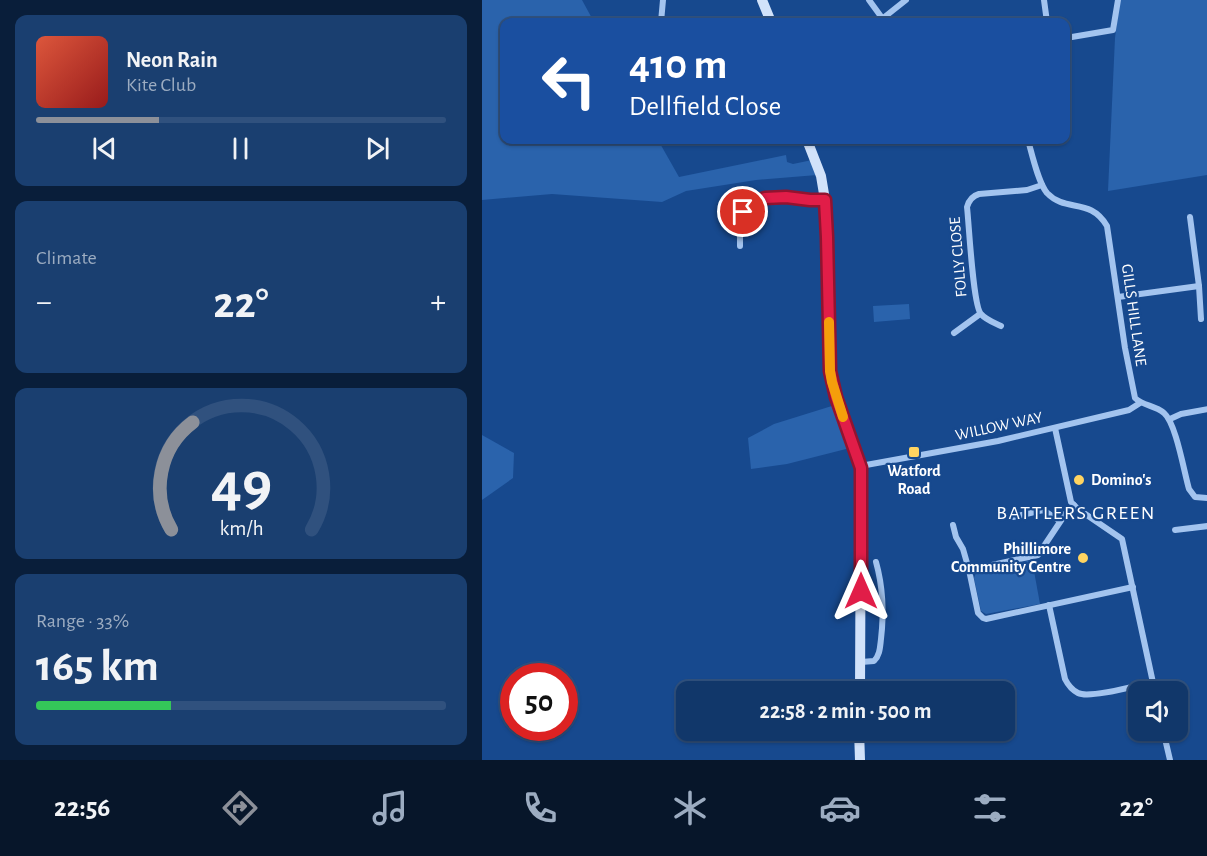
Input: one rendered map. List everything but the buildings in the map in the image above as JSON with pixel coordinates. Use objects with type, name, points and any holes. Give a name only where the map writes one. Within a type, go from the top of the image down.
[{"type":"main road","points":[[762,0],[769,18]]},
{"type":"main road","points":[[809,144],[821,176],[825,200],[830,371],[836,397],[861,468],[860,681]]},
{"type":"main road","points":[[859,741],[860,760]]},
{"type":"street","points":[[661,18],[663,0]]},
{"type":"street","points":[[869,0],[882,18]]},
{"type":"street","points":[[887,18],[906,0]]},
{"type":"street","points":[[1044,0],[1046,18]]},
{"type":"street","points":[[1070,37],[1114,30],[1118,0]]},
{"type":"street","points":[[1029,144],[1042,185]]},
{"type":"street","name":"FOLLY CLOSE","points":[[1001,326],[980,314],[975,299],[967,207],[971,198],[979,194],[1027,190],[1042,185]]},
{"type":"street","name":"GILLS HILL LANE","points":[[1042,185],[1053,197],[1065,203],[1091,209],[1103,220],[1109,232],[1124,348],[1132,390],[1140,403]]},
{"type":"street","points":[[740,246],[740,218],[751,203],[765,198],[786,197],[825,200]]},
{"type":"street","points":[[1190,218],[1201,319]]},
{"type":"street","points":[[1118,297],[1199,286]]},
{"type":"street","name":"FOLLY CLOSE","points":[[954,333],[980,314]]},
{"type":"street","points":[[1140,403],[1160,410],[1170,419],[1189,489],[1195,497],[1207,500]]},
{"type":"street","name":"WILLOW WAY","points":[[861,468],[866,465],[998,441],[1055,428],[1129,410],[1140,403]]},
{"type":"street","points":[[1170,419],[1181,414],[1208,409]]},
{"type":"street","points":[[1055,428],[1070,498],[1074,506],[1122,538],[1153,681]]},
{"type":"street","points":[[969,570],[1038,555],[1060,521],[1074,506]]},
{"type":"street","points":[[1013,517],[1043,510],[1060,521]]},
{"type":"street","points":[[953,525],[969,570],[978,614],[983,618],[1133,587]]},
{"type":"street","points":[[1175,530],[1208,526]]},
{"type":"street","points":[[861,662],[874,661],[879,654],[883,618],[881,584],[876,562]]},
{"type":"street","points":[[1049,605],[1065,679],[1072,690],[1078,694],[1090,695],[1128,687]]},
{"type":"street","points":[[1166,741],[1170,760]]},
{"type":"shaded area","points":[[482,0],[582,0],[592,18],[500,18],[500,144],[660,144],[679,177],[786,155],[787,162],[793,164],[812,160],[817,175],[756,180],[686,191],[662,202],[552,194],[482,200]]},
{"type":"shaded area","points":[[1120,0],[1207,0],[1207,175],[1108,191],[1115,38]]},
{"type":"shaded area","points":[[909,304],[910,319],[874,322],[873,306]]},
{"type":"shaded area","points":[[835,405],[850,448],[787,464],[751,469],[748,438],[774,424]]},
{"type":"shaded area","points":[[482,435],[514,453],[513,478],[482,500]]},
{"type":"shaded area","points":[[1032,560],[1040,604],[986,614],[981,611],[974,578],[976,573]]},
{"type":"slow traffic","points":[[829,322],[830,371],[843,417]]},
{"type":"place","name":"Watford Road","points":[[914,452]]},
{"type":"place","name":"Domino's","points":[[1079,480]]},
{"type":"place","name":"Phillimore Community Centre","points":[[1083,558]]},
{"type":"district","name":"BATTLERS GREEN","points":[[1076,513]]},
{"type":"route","points":[[743,212],[751,203],[765,198],[825,200],[830,371],[836,397],[861,468],[861,591]]}]
